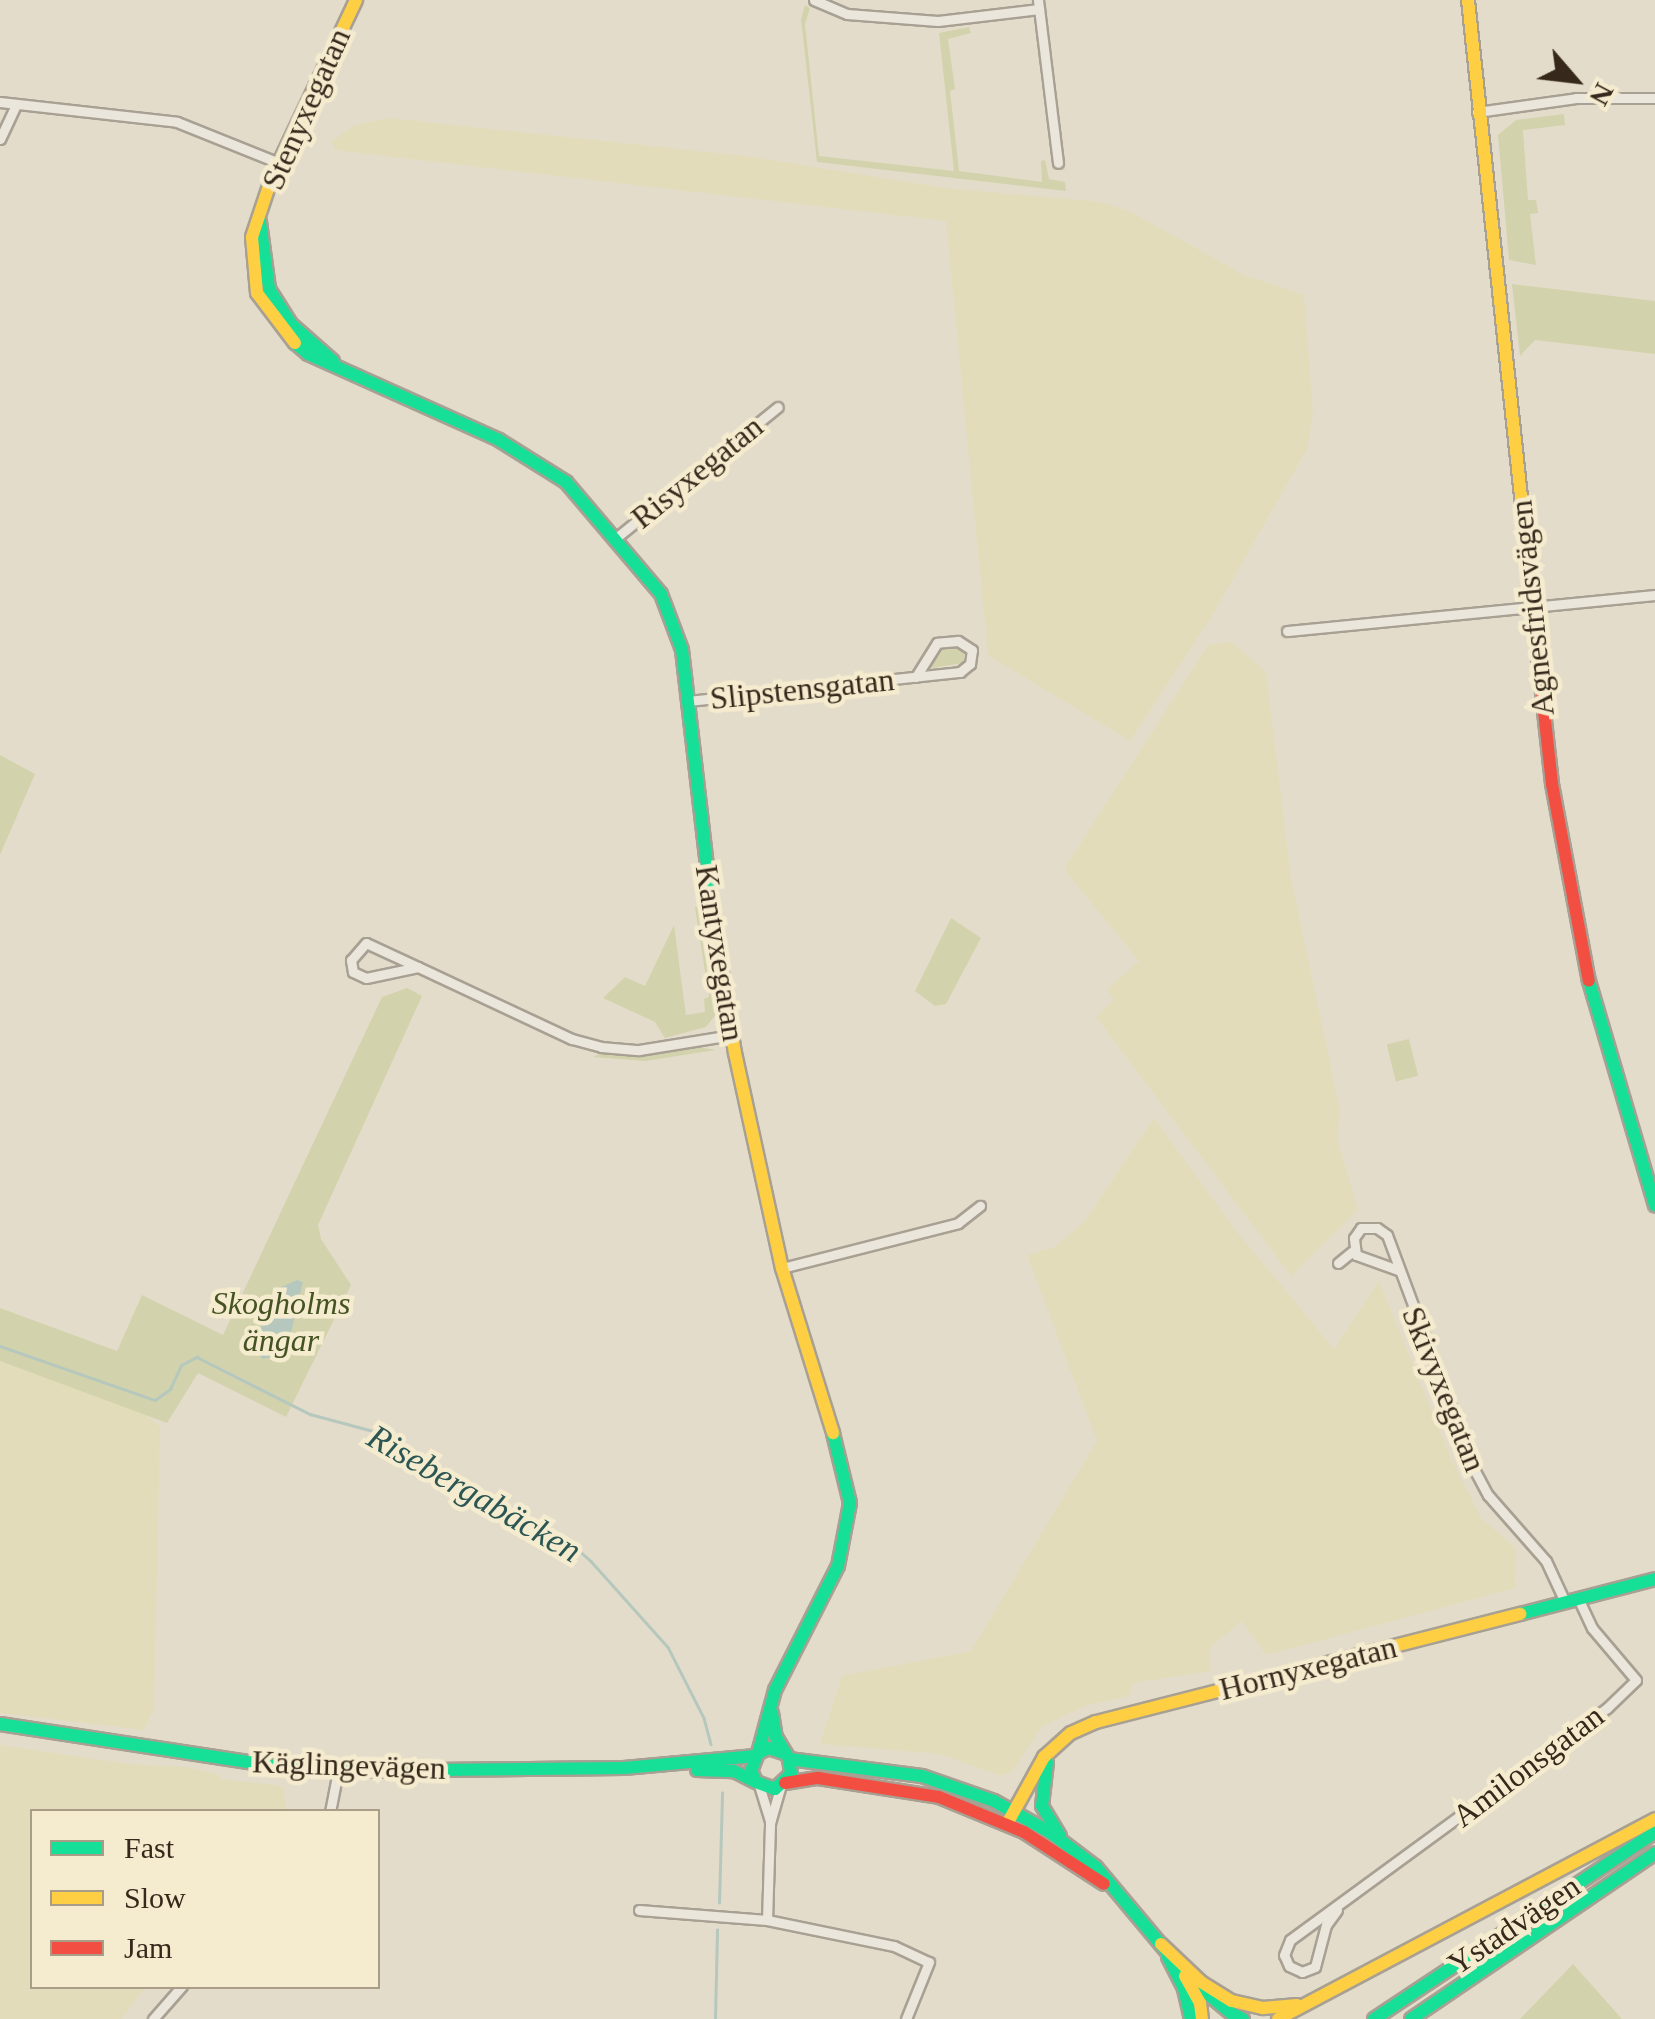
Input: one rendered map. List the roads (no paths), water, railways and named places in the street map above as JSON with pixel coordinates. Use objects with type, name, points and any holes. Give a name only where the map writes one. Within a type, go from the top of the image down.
[{"type":"main road","name":"Stenyxegatan","points":[[263,291],[259,220],[279,162],[356,0]]},
{"type":"main road","name":"Agnesfridsvägen","points":[[1468,0],[1550,769],[1571,901],[1594,1002],[1655,1205]]},
{"type":"main road","name":"Kantyxegatan","points":[[263,291],[284,334],[308,354],[337,364],[528,456],[566,482],[616,538],[668,608],[682,650],[710,906],[732,1034],[782,1268],[844,1467],[850,1523],[838,1566],[775,1690],[757,1754]]},
{"type":"main road","name":"Hornyxegatan","points":[[1015,1820],[1054,1747],[1096,1722],[1655,1579]]},
{"type":"main road","points":[[775,1690],[773,1725],[788,1757],[791,1774],[783,1785]]},
{"type":"main road","name":"Käglingevägen","points":[[0,1725],[276,1766],[338,1771],[734,1771],[758,1784]]},
{"type":"main road","points":[[1015,1820],[1042,1782],[1054,1747]]},
{"type":"main road","points":[[1073,1848],[1015,1820],[922,1776],[788,1757],[769,1748],[757,1754],[751,1771],[758,1784],[783,1785],[818,1778],[890,1786],[1015,1820],[1130,1904]]},
{"type":"main road","name":"Käglingevägen","points":[[624,1768],[757,1754]]},
{"type":"main road","points":[[1042,1782],[1046,1815],[1073,1848],[1130,1904],[1161,1944],[1182,1972],[1204,2019],[1217,2011],[1237,2017]]},
{"type":"main road","points":[[1278,2019],[1655,1820]]},
{"type":"main road","name":"Ystadvägen","points":[[1374,2019],[1655,1832]]},
{"type":"main road","name":"Ystadvägen","points":[[1410,2019],[1655,1854]]},
{"type":"main road","points":[[1161,1944],[1201,1982],[1232,2001],[1271,2008],[1311,2003]]},
{"type":"main road","points":[[1161,1944],[1184,1988],[1191,2019]]},
{"type":"main road","points":[[1182,1972],[1237,2017]]},
{"type":"street","points":[[814,0],[847,14],[938,21],[1039,5],[1058,163]]},
{"type":"street","points":[[1477,112],[1576,98],[1655,98]]},
{"type":"street","points":[[0,102],[177,122],[279,162]]},
{"type":"street","points":[[0,139],[16,104]]},
{"type":"street","name":"Risyxegatan","points":[[616,538],[778,407]]},
{"type":"street","points":[[1287,631],[1655,594]]},
{"type":"street","name":"Slipstensgatan","points":[[688,701],[960,672],[970,664],[972,650],[958,641],[937,643],[916,676]]},
{"type":"street","points":[[418,967],[366,978],[353,972],[351,960],[366,943],[587,1044],[639,1050],[732,1034]]},
{"type":"street","points":[[782,1268],[958,1223],[980,1206]]},
{"type":"street","name":"Skivyxegatan","points":[[1338,1263],[1352,1251],[1362,1228],[1377,1228],[1390,1242],[1474,1469],[1488,1495],[1546,1561],[1572,1600]]},
{"type":"street","name":"Skivyxegatan","points":[[1352,1251],[1365,1260],[1398,1270]]},
{"type":"street","name":"Amilonsgatan","points":[[1336,1910],[1326,1926],[1315,1967],[1302,1972],[1289,1966],[1284,1955],[1288,1944],[1607,1708],[1636,1680],[1572,1600]]},
{"type":"street","points":[[331,1809],[338,1771]]},
{"type":"street","points":[[758,1784],[770,1823]]},
{"type":"street","points":[[767,1920],[770,1823],[783,1785]]},
{"type":"street","points":[[639,1910],[767,1920],[873,1939],[929,1962],[906,2019]]},
{"type":"street","points":[[153,2019],[179,1989]]},
{"type":"waterway","name":"Risebergabäcken","points":[[0,1346],[155,1400],[170,1389],[181,1365],[197,1357],[310,1414],[373,1431],[485,1505],[576,1548],[591,1561],[668,1647],[704,1718],[711,1744]]},
{"type":"waterway","name":"Risebergabäcken","points":[[719,1903],[722,1793]]},
{"type":"waterway","name":"Risebergabäcken","points":[[715,2019],[717,1930]]},
{"type":"park label","name":"Skogholms ängar","points":[[281,1322]]}]
